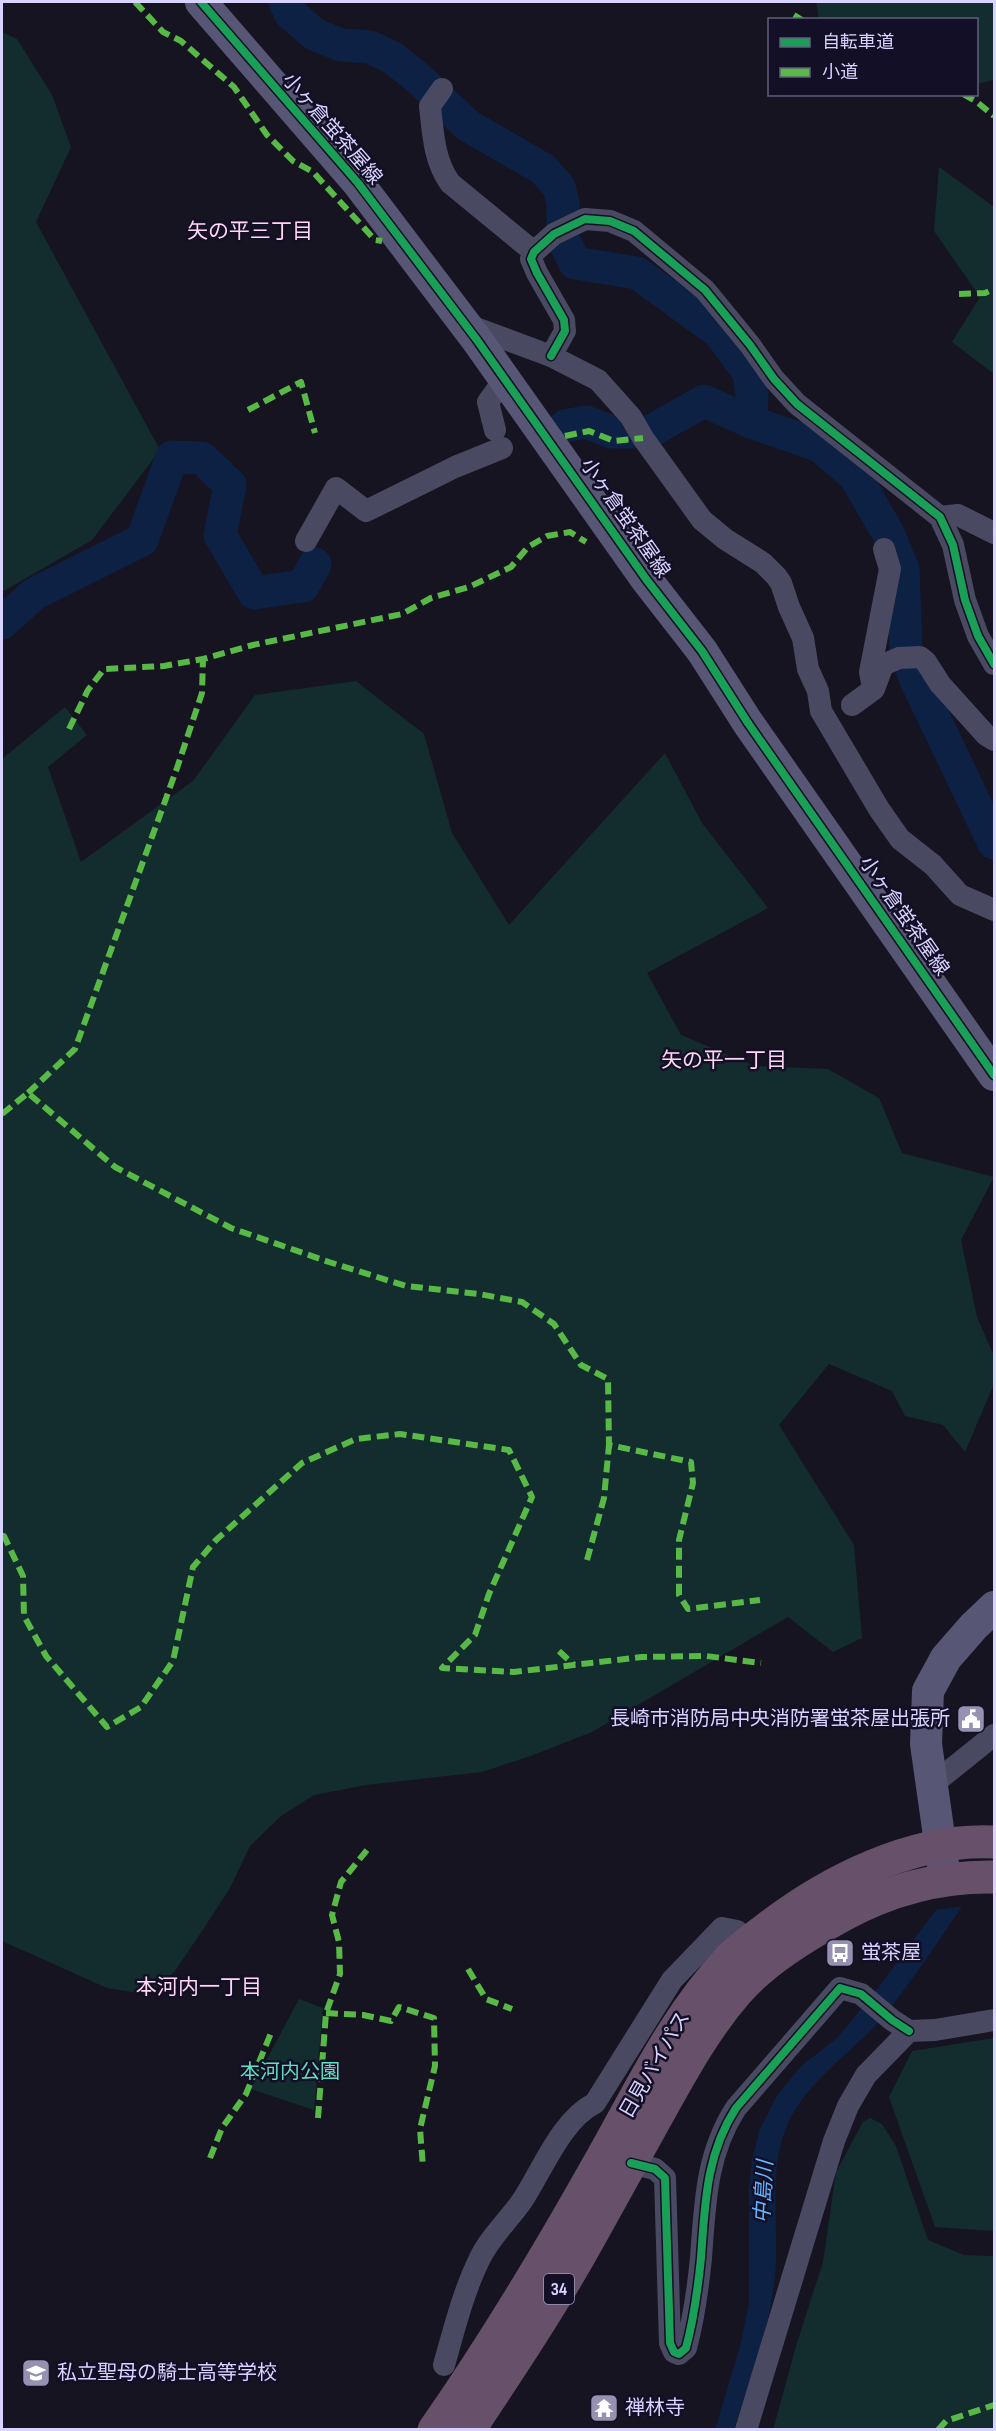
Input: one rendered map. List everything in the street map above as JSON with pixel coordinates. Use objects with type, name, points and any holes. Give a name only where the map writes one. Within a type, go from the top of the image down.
[{"type":"highway","name":"日見バイパス","points":[[469,2430],[534,2330],[588,2240],[698,2045],[738,1991],[757,1954],[797,1905],[838,1883],[897,1858],[940,1846],[994,1842]]},
{"type":"highway","name":"日見バイパス","points":[[434,2430],[472,2376],[529,2286],[689,2006],[731,1957],[757,1954],[808,1935],[869,1901],[912,1886],[945,1878],[994,1877]]},
{"type":"highway","points":[[598,2166],[630,2163]]},
{"type":"street","name":"小ヶ倉蛍茶屋線","points":[[201,2],[358,183],[465,324],[646,579],[702,651],[748,723],[994,1075]]},
{"type":"street","points":[[436,98],[434,144],[442,170],[450,183],[534,252]]},
{"type":"street","points":[[551,356],[565,331],[564,320],[537,273],[531,259],[534,252],[554,234],[585,219],[610,221],[634,231],[705,290],[750,345],[774,380],[797,404],[940,517],[953,545],[965,600],[978,636],[994,664]]},
{"type":"street","points":[[465,324],[551,356],[598,380],[639,430],[702,520],[725,539],[763,563],[781,583],[803,638],[808,669],[818,691],[820,711],[858,776],[900,838],[933,865],[960,895],[994,910]]},
{"type":"street","points":[[306,541],[336,488],[366,511],[455,467],[499,439],[489,402],[496,391],[507,382]]},
{"type":"street","points":[[940,517],[958,515],[994,533]]},
{"type":"street","points":[[874,689],[870,672],[890,569],[884,549]]},
{"type":"street","points":[[852,705],[874,689],[883,665],[909,657],[926,662],[940,684],[994,741]]},
{"type":"street","points":[[945,1878],[926,1744],[928,1691],[946,1658],[994,1606]]},
{"type":"street","points":[[933,1784],[994,1735]]},
{"type":"street","points":[[444,2365],[459,2312],[478,2260],[521,2202],[556,2144],[582,2110],[595,2103],[672,1980],[722,1928],[737,1931],[757,1954]]},
{"type":"street","points":[[630,2163],[654,2169],[665,2178],[670,2343],[674,2352],[679,2354],[687,2348],[694,2318],[702,2223],[710,2165],[724,2126],[779,2056],[840,1988],[861,1994],[900,2025],[935,2030],[994,2020]]},
{"type":"street","points":[[746,2430],[834,2141],[848,2106],[900,2025]]},
{"type":"green space","points":[[816,2],[994,2],[994,80],[978,84],[978,18],[819,18]]},
{"type":"green space","points":[[2,32],[17,39],[52,95],[71,147],[36,222],[160,450],[92,540],[2,592]]},
{"type":"green space","points":[[939,167],[994,207],[994,374],[952,342],[980,297],[934,231]]},
{"type":"green space","points":[[356,681],[424,734],[452,833],[509,925],[665,753],[702,823],[768,908],[647,973],[681,1035],[755,1066],[828,1069],[879,1098],[902,1153],[994,1177],[961,1240],[977,1317],[994,1356],[994,1384],[965,1452],[943,1425],[905,1416],[892,1391],[829,1364],[779,1425],[854,1545],[862,1638],[833,1652],[788,1617],[592,1732],[528,1757],[482,1772],[366,1785],[314,1795],[281,1816],[250,1846],[230,1888],[175,1971],[149,1995],[107,1988],[2,1941],[2,759],[65,707],[87,735],[48,767],[81,862],[193,781],[255,695]]},
{"type":"green space","name":"本河内公園","points":[[299,1999],[323,2008],[314,2110],[251,2089]]},
{"type":"green space","points":[[994,2038],[994,2231],[935,2227],[889,2097],[912,2051]]},
{"type":"green space","points":[[870,2118],[882,2124],[896,2146],[928,2240],[964,2255],[994,2256],[994,2429],[773,2430],[796,2346],[823,2262],[836,2172],[863,2122]]},
{"type":"water","name":"中島川","points":[[994,1832],[994,1858],[916,1974],[874,2027],[813,2086],[800,2102],[790,2120],[782,2140],[776,2172],[776,2260],[769,2315],[734,2429],[715,2430],[740,2346],[749,2303],[749,2189],[752,2159],[760,2129],[776,2097],[801,2066],[837,2038],[868,2001]]},
{"type":"pier","points":[[994,1829],[994,1864],[966,1906],[934,1910]]},
{"type":"waterway","points":[[285,2],[290,13],[314,34],[341,45],[370,47],[393,58],[418,78],[467,125],[543,169],[559,187],[563,203],[563,239],[575,263],[637,273],[720,333],[749,373],[752,397],[751,422]]},
{"type":"waterway","points":[[565,426],[586,422],[612,432],[649,432],[704,401],[751,422],[820,446],[855,476],[888,533],[903,569],[906,650],[915,678],[994,843]]},
{"type":"waterway","points":[[2,623],[34,594],[142,540],[172,457],[202,458],[230,485],[220,535],[254,593],[303,586],[315,564]]},
{"type":"marked path","points":[[135,2],[163,32],[181,41],[234,87],[267,135],[293,161],[313,172],[375,240],[382,241]]},
{"type":"marked path","points":[[794,15],[799,18]]},
{"type":"marked path","points":[[966,96],[994,116]]},
{"type":"marked path","points":[[959,294],[985,293],[994,289]]},
{"type":"marked path","points":[[248,410],[301,382],[315,433]]},
{"type":"marked path","points":[[565,436],[589,431],[614,441],[643,438]]},
{"type":"marked path","points":[[69,729],[88,690],[104,669],[164,666],[203,659],[253,645],[402,614],[431,598],[469,587],[511,567],[528,547],[547,536],[570,532],[586,542]]},
{"type":"marked path","points":[[28,1093],[75,1049],[202,693],[203,659]]},
{"type":"marked path","points":[[2,1114],[28,1093],[115,1167],[231,1228],[406,1286],[479,1294],[522,1302],[554,1324],[581,1365],[608,1379],[609,1445],[691,1462],[693,1483],[679,1540],[679,1595],[688,1609],[760,1600]]},
{"type":"marked path","points":[[2,1536],[23,1576],[24,1616],[46,1656],[107,1727],[141,1707],[173,1661],[193,1567],[216,1540],[302,1463],[356,1439],[400,1434],[509,1450],[532,1497],[489,1594],[475,1635],[442,1668],[514,1672],[642,1657],[706,1656],[761,1663]]},
{"type":"marked path","points":[[587,1560],[604,1498],[609,1445]]},
{"type":"marked path","points":[[559,1651],[574,1665]]},
{"type":"marked path","points":[[318,2118],[326,2013],[340,1974],[339,1942],[332,1915],[341,1882],[367,1850]]},
{"type":"marked path","points":[[468,1969],[486,1999],[512,2009]]},
{"type":"marked path","points":[[326,2013],[363,2015],[391,2021],[399,2007],[434,2018],[435,2066],[420,2129],[423,2167]]},
{"type":"marked path","points":[[210,2158],[222,2128],[246,2094],[271,2033]]},
{"type":"marked path","points":[[938,2430],[946,2421],[994,2405]]},
{"type":"cycle path","points":[[201,2],[358,183],[477,340],[646,579],[702,651],[748,723],[994,1075]]},
{"type":"cycle path","points":[[551,356],[565,331],[564,320],[537,273],[531,259],[534,252],[554,234],[585,219],[610,221],[634,231],[705,290],[750,345],[774,379],[797,404],[940,517],[953,545],[965,600],[978,636],[994,664]]},
{"type":"cycle path","points":[[631,2163],[655,2169],[665,2178],[670,2343],[674,2352],[679,2354],[686,2348],[693,2314],[700,2269],[706,2199],[713,2161],[718,2143],[736,2108],[840,1988],[861,1994],[909,2031]]},
{"type":"place","name":"長崎市消防局中央消防署蛍茶屋出張所","points":[[971,1719]]},
{"type":"place","name":"蛍茶屋","points":[[840,1953]]},
{"type":"place","name":"私立聖母の騎士高等学校","points":[[36,2373]]},
{"type":"place","name":"禅林寺","points":[[604,2408]]},
{"type":"district","name":"矢の平三丁目","points":[[250,231]]},
{"type":"district","name":"矢の平一丁目","points":[[724,1060]]},
{"type":"district","name":"本河内一丁目","points":[[199,1987]]}]
